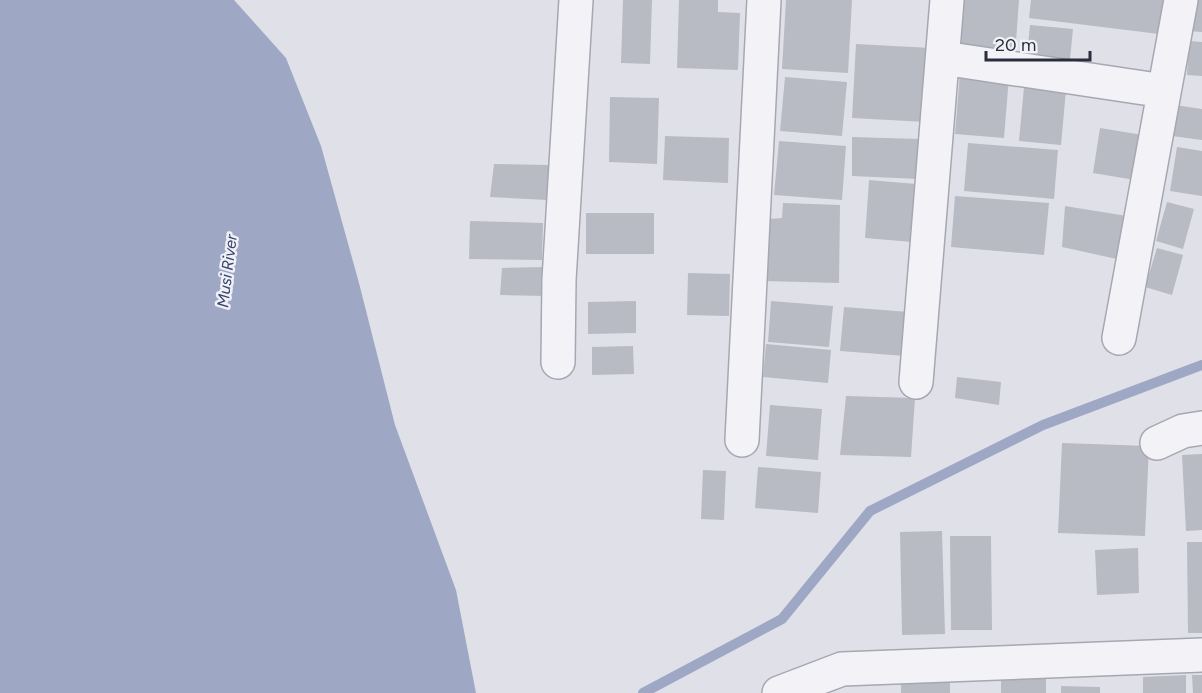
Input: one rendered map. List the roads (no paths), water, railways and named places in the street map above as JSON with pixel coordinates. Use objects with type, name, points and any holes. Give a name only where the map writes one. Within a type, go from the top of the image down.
[{"type":"street","points":[[558,362],[560,280],[576,0]]},
{"type":"street","points":[[742,440],[765,0]]},
{"type":"street","points":[[916,382],[947,0]]},
{"type":"street","points":[[1119,338],[1181,0]]},
{"type":"street","points":[[943,58],[1164,91]]},
{"type":"street","points":[[1157,443],[1183,431],[1202,428]]},
{"type":"street","points":[[779,693],[843,669],[1202,655]]},
{"type":"water","name":"Musi River","points":[[0,0],[234,0],[286,58],[321,146],[395,425],[456,590],[476,693],[0,693]]},
{"type":"waterway","points":[[643,693],[782,619],[870,511],[1043,425],[1202,365]]}]
